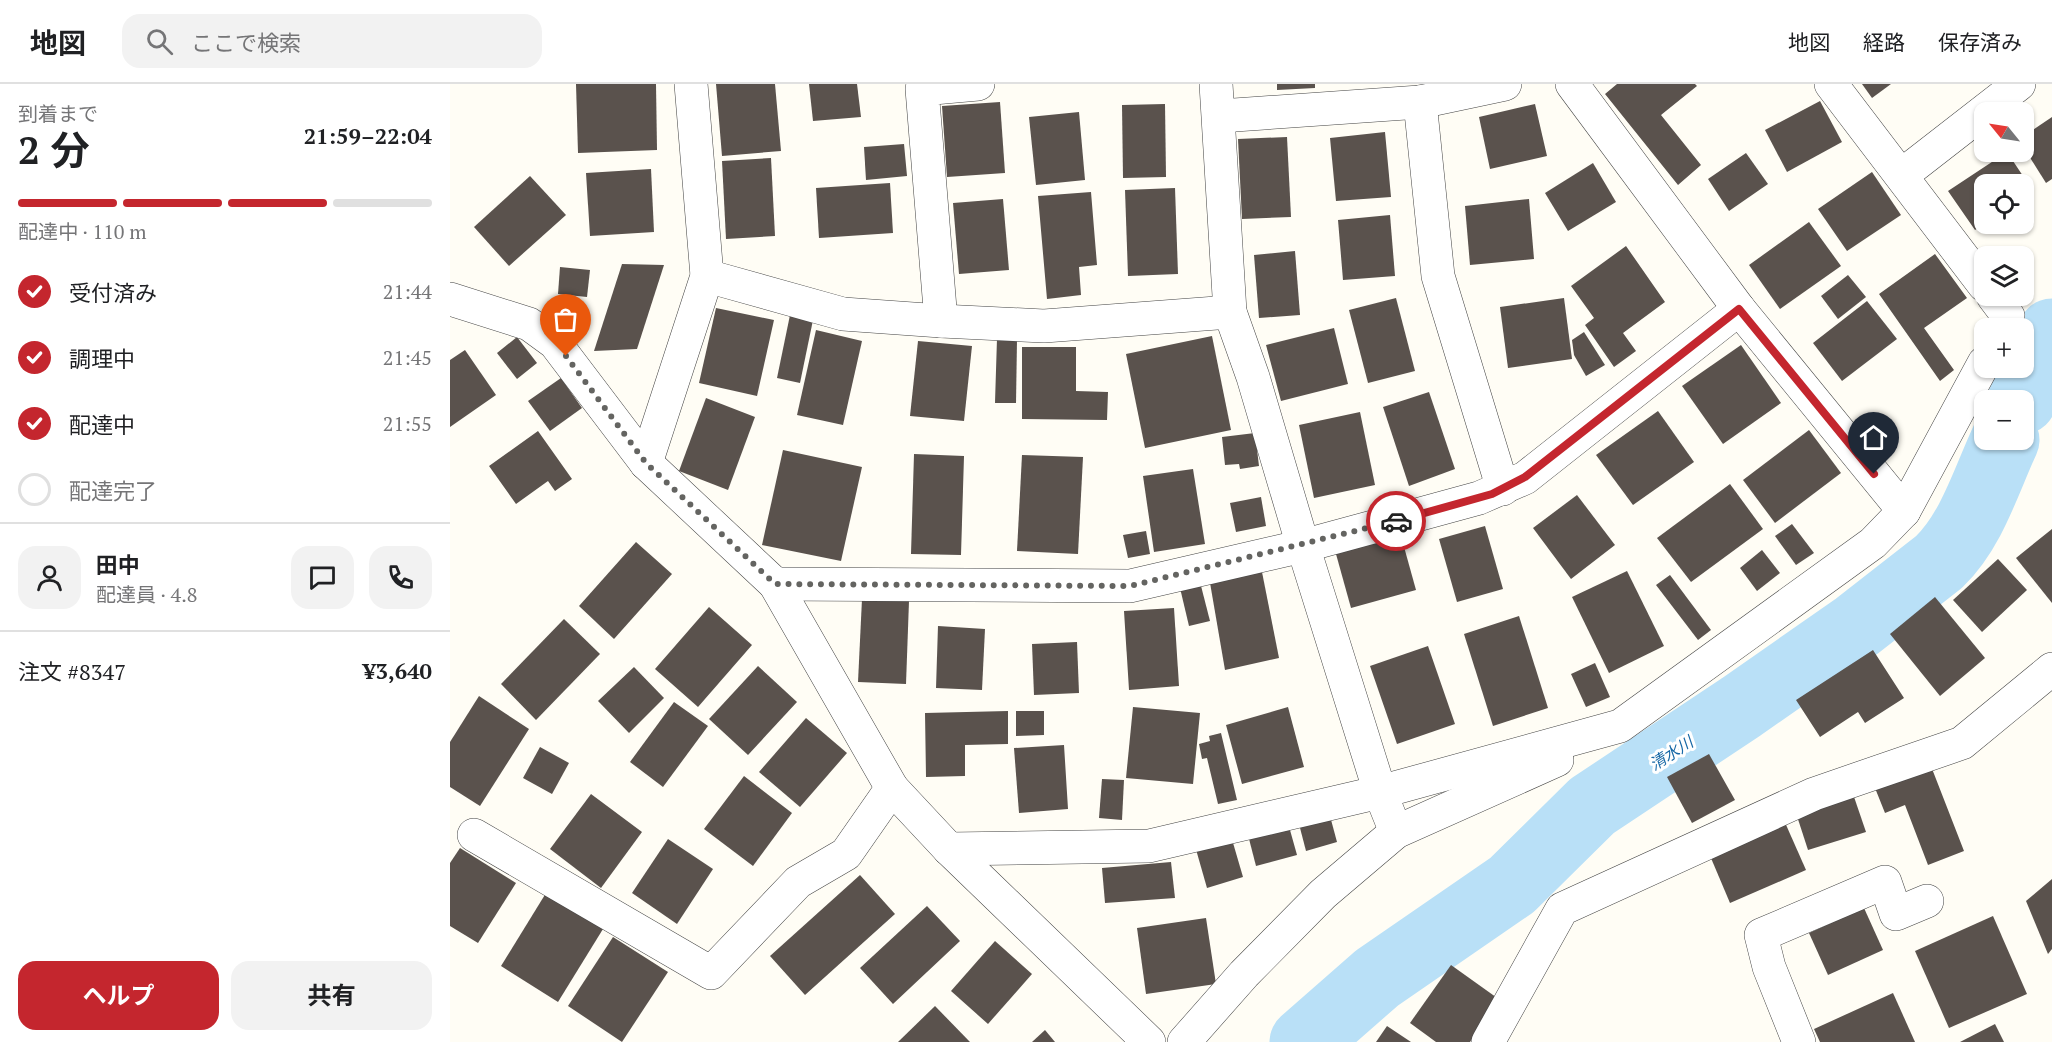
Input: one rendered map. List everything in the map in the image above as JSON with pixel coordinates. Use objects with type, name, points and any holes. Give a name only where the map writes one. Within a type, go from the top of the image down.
[{"type":"street","points":[[646,463],[707,276],[691,84]]},
{"type":"street","points":[[941,321],[922,89],[978,84]]},
{"type":"street","points":[[1216,84],[1220,116],[1230,312],[1253,377],[1380,792],[1396,832]]},
{"type":"street","points":[[1220,116],[1420,102],[1505,84]]},
{"type":"street","points":[[1572,84],[1739,309],[1904,511]]},
{"type":"street","points":[[1832,84],[1974,272]]},
{"type":"street","points":[[1902,175],[2019,84]]},
{"type":"street","points":[[1420,102],[1438,276],[1503,489]]},
{"type":"street","points":[[707,276],[843,314],[941,321],[1044,326],[1230,312]]},
{"type":"street","points":[[450,299],[529,324],[544,332],[555,343],[646,463],[775,584],[892,788],[949,849],[1149,1042]]},
{"type":"street","points":[[775,584],[1130,586],[1303,546],[1479,498],[1525,477],[1739,309]]},
{"type":"street","points":[[1184,1042],[1244,974],[1323,894],[1396,832],[1563,758],[1620,726],[1874,543],[1904,511],[1976,378]]},
{"type":"street","points":[[1488,1042],[1562,909],[1814,794],[1962,742],[2052,669]]},
{"type":"street","points":[[949,849],[1149,846],[1380,792],[1620,726]]},
{"type":"street","points":[[474,836],[711,973],[798,882],[846,854],[892,788]]},
{"type":"street","points":[[1799,1042],[1769,967],[1761,935],[1885,882],[1896,914],[1927,901]]},
{"type":"building","points":[[576,84],[656,84],[657,150],[578,153]]},
{"type":"building","points":[[716,84],[775,84],[781,151],[722,156]]},
{"type":"building","points":[[809,84],[857,84],[861,117],[813,121]]},
{"type":"building","points":[[1277,84],[1315,84],[1315,88],[1277,90]]},
{"type":"building","points":[[1617,84],[1695,84],[1697,86],[1661,115],[1701,165],[1678,185],[1605,94]]},
{"type":"building","points":[[1862,84],[1891,84],[1872,98]]},
{"type":"building","points":[[1820,101],[1842,142],[1787,172],[1765,130]]},
{"type":"building","points":[[1000,102],[1005,173],[947,177],[942,106]]},
{"type":"building","points":[[1165,104],[1166,177],[1123,178],[1122,105]]},
{"type":"building","points":[[1535,104],[1547,156],[1490,169],[1479,117]]},
{"type":"building","points":[[1079,112],[1085,180],[1036,185],[1029,117]]},
{"type":"building","points":[[2052,117],[2052,179],[2046,183],[2033,162],[2034,129]]},
{"type":"building","points":[[1385,132],[1391,197],[1336,201],[1330,138]]},
{"type":"building","points":[[1287,137],[1291,217],[1242,219],[1238,139]]},
{"type":"building","points":[[904,144],[907,176],[866,180],[864,147]]},
{"type":"building","points":[[1746,153],[1768,184],[1729,211],[1708,179]]},
{"type":"building","points":[[771,158],[775,236],[726,239],[722,161]]},
{"type":"building","points":[[1992,162],[2014,162],[2022,174],[1974,174],[1974,229],[1948,191]]},
{"type":"building","points":[[1593,163],[1616,202],[1568,231],[1545,193]]},
{"type":"building","points":[[651,169],[654,232],[590,236],[586,173]]},
{"type":"building","points":[[1872,172],[1901,215],[1847,251],[1818,209]]},
{"type":"building","points":[[530,176],[566,215],[509,266],[474,227]]},
{"type":"building","points":[[890,183],[893,233],[819,238],[816,188]]},
{"type":"building","points":[[1175,188],[1178,274],[1128,276],[1125,190]]},
{"type":"building","points":[[1091,192],[1097,265],[1079,267],[1081,295],[1047,299],[1038,196]]},
{"type":"building","points":[[1003,199],[1009,270],[959,274],[953,203]]},
{"type":"building","points":[[1529,199],[1534,259],[1470,265],[1465,206]]},
{"type":"building","points":[[1390,215],[1395,276],[1343,280],[1338,220]]},
{"type":"building","points":[[1809,222],[1841,266],[1780,309],[1749,265]]},
{"type":"building","points":[[1626,246],[1665,302],[1623,333],[1636,351],[1614,367],[1585,325],[1594,318],[1571,286]]},
{"type":"building","points":[[1295,251],[1300,315],[1259,318],[1254,255]]},
{"type":"building","points":[[1935,254],[1967,298],[1924,328],[1954,370],[1940,381],[1879,294]]},
{"type":"building","points":[[622,264],[664,265],[637,349],[594,351]]},
{"type":"building","points":[[560,267],[590,270],[587,297],[558,294]]},
{"type":"building","points":[[1848,275],[1866,297],[1838,319],[1821,296]]},
{"type":"building","points":[[1396,298],[1415,371],[1368,383],[1349,310]]},
{"type":"building","points":[[1564,298],[1572,359],[1508,368],[1500,307]]},
{"type":"building","points":[[1867,301],[1897,339],[1842,381],[1813,343]]},
{"type":"building","points":[[716,308],[774,320],[757,396],[699,383]]},
{"type":"building","points":[[790,315],[813,320],[800,383],[777,378]]},
{"type":"building","points":[[1334,328],[1348,384],[1281,401],[1266,345]]},
{"type":"building","points":[[816,330],[862,341],[843,425],[797,415]]},
{"type":"building","points":[[1584,332],[1605,365],[1586,376],[1574,355],[1572,340]]},
{"type":"building","points":[[1212,336],[1231,430],[1145,448],[1126,354]]},
{"type":"building","points":[[517,337],[537,363],[517,379],[497,353]]},
{"type":"building","points":[[997,338],[1017,339],[1016,403],[995,403]]},
{"type":"building","points":[[918,341],[972,346],[964,421],[910,416]]},
{"type":"building","points":[[1741,345],[1781,403],[1723,444],[1682,386]]},
{"type":"building","points":[[1022,347],[1076,347],[1076,391],[1108,392],[1107,420],[1022,419]]},
{"type":"building","points":[[465,350],[496,395],[450,427],[450,360]]},
{"type":"building","points":[[561,378],[582,408],[550,431],[528,401]]},
{"type":"building","points":[[1429,392],[1455,469],[1409,486],[1383,407]]},
{"type":"building","points":[[706,398],[755,417],[728,490],[679,471]]},
{"type":"building","points":[[1658,411],[1694,462],[1633,505],[1596,455]]},
{"type":"building","points":[[1360,412],[1375,485],[1314,498],[1299,425]]},
{"type":"building","points":[[1809,430],[1841,473],[1775,523],[1743,480]]},
{"type":"building","points":[[538,431],[572,479],[555,491],[548,481],[516,504],[489,466]]},
{"type":"building","points":[[1255,433],[1259,466],[1240,469],[1239,464],[1225,465],[1222,437]]},
{"type":"building","points":[[783,450],[862,467],[841,561],[762,545]]},
{"type":"building","points":[[914,454],[964,456],[961,555],[911,554]]},
{"type":"building","points":[[1022,455],[1083,457],[1078,554],[1017,551]]},
{"type":"building","points":[[1193,469],[1205,544],[1154,552],[1143,476]]},
{"type":"building","points":[[1730,484],[1763,529],[1691,582],[1657,538]]},
{"type":"building","points":[[1577,495],[1615,545],[1571,579],[1533,528]]},
{"type":"building","points":[[1261,497],[1266,526],[1236,532],[1230,503]]},
{"type":"building","points":[[1792,524],[1814,553],[1796,565],[1775,536]]},
{"type":"building","points":[[1485,526],[1503,589],[1457,602],[1439,539]]},
{"type":"building","points":[[2052,529],[2052,603],[2016,558]]},
{"type":"building","points":[[1146,531],[1150,554],[1128,558],[1123,535]]},
{"type":"building","points":[[1401,536],[1416,590],[1351,608],[1336,554]]},
{"type":"building","points":[[636,542],[672,574],[614,639],[579,606]]},
{"type":"building","points":[[1762,550],[1780,573],[1757,591],[1740,568]]},
{"type":"building","points":[[1998,559],[2027,590],[1982,632],[1953,600]]},
{"type":"building","points":[[1261,567],[1279,658],[1225,670],[1209,577]]},
{"type":"building","points":[[1627,571],[1664,646],[1609,673],[1572,597]]},
{"type":"building","points":[[1670,575],[1711,630],[1698,640],[1656,585]]},
{"type":"building","points":[[1200,582],[1210,621],[1189,626],[1180,588]]},
{"type":"building","points":[[1935,597],[1985,658],[1940,696],[1890,634]]},
{"type":"building","points":[[862,599],[909,601],[906,684],[858,682]]},
{"type":"building","points":[[709,607],[752,645],[698,707],[655,669]]},
{"type":"building","points":[[1174,608],[1179,686],[1129,690],[1124,611]]},
{"type":"building","points":[[1519,616],[1548,708],[1493,726],[1464,634]]},
{"type":"building","points":[[564,619],[600,654],[536,720],[501,684]]},
{"type":"building","points":[[938,626],[985,629],[982,690],[936,688]]},
{"type":"building","points":[[1077,642],[1079,693],[1034,695],[1032,644]]},
{"type":"building","points":[[1428,646],[1455,724],[1397,744],[1370,666]]},
{"type":"building","points":[[1873,650],[1904,698],[1865,723],[1858,712],[1820,737],[1796,700]]},
{"type":"building","points":[[1595,663],[1610,697],[1586,707],[1571,674]]},
{"type":"building","points":[[758,666],[797,702],[748,755],[709,719]]},
{"type":"building","points":[[634,667],[664,698],[629,733],[598,701]]},
{"type":"building","points":[[479,696],[529,729],[480,806],[450,787],[450,742]]},
{"type":"building","points":[[674,702],[708,726],[663,787],[630,762]]},
{"type":"building","points":[[1133,707],[1200,713],[1193,784],[1126,778]]},
{"type":"building","points":[[1288,707],[1304,767],[1242,784],[1226,725]]},
{"type":"building","points":[[1008,711],[1008,744],[965,745],[965,776],[926,777],[925,713]]},
{"type":"building","points":[[1016,711],[1044,711],[1044,735],[1016,736]]},
{"type":"building","points":[[806,718],[847,753],[800,807],[759,772]]},
{"type":"building","points":[[1221,733],[1237,800],[1218,804],[1207,758],[1202,759],[1199,744],[1210,741],[1209,736]]},
{"type":"building","points":[[1064,745],[1068,809],[1019,813],[1014,748]]},
{"type":"building","points":[[540,747],[569,763],[552,794],[523,778]]},
{"type":"building","points":[[1709,754],[1735,800],[1692,823],[1667,777]]},
{"type":"building","points":[[1929,761],[1964,851],[1928,865],[1905,805],[1885,813],[1873,783]]},
{"type":"building","points":[[744,776],[792,813],[753,866],[704,829]]},
{"type":"building","points":[[1102,779],[1124,780],[1122,820],[1099,818]]},
{"type":"building","points":[[1852,791],[1866,832],[1808,850],[1795,810]]},
{"type":"building","points":[[591,794],[642,832],[601,888],[550,849]]},
{"type":"building","points":[[1330,816],[1337,842],[1306,851],[1299,824]]},
{"type":"building","points":[[1783,818],[1806,870],[1730,903],[1708,851]]},
{"type":"building","points":[[1288,823],[1297,855],[1256,866],[1248,835]]},
{"type":"building","points":[[1231,836],[1243,877],[1207,888],[1195,846]]},
{"type":"building","points":[[668,839],[713,869],[677,924],[632,893]]},
{"type":"building","points":[[460,848],[516,883],[478,943],[450,926],[450,863]]},
{"type":"building","points":[[1171,862],[1175,898],[1105,903],[1102,868]]},
{"type":"building","points":[[860,875],[895,914],[805,995],[770,956]]},
{"type":"building","points":[[2052,879],[2052,949],[2048,954],[2026,901]]},
{"type":"building","points":[[546,893],[603,929],[558,1002],[501,966]]},
{"type":"building","points":[[927,906],[960,941],[893,1004],[860,968]]},
{"type":"building","points":[[1864,908],[1883,950],[1828,975],[1809,933]]},
{"type":"building","points":[[1993,916],[2027,994],[1949,1028],[1915,951]]},
{"type":"building","points":[[1206,918],[1216,984],[1146,994],[1137,928]]},
{"type":"building","points":[[613,937],[668,972],[622,1042],[568,1006]]},
{"type":"building","points":[[995,941],[1032,974],[988,1024],[951,991]]},
{"type":"building","points":[[1451,965],[1500,1000],[1470,1042],[1436,1042],[1410,1023]]},
{"type":"building","points":[[1893,993],[1915,1042],[1820,1042],[1814,1029]]},
{"type":"building","points":[[935,1006],[970,1042],[898,1042]]},
{"type":"building","points":[[1995,1024],[2004,1042],[1960,1042]]},
{"type":"building","points":[[1387,1026],[1411,1042],[1376,1042]]},
{"type":"building","points":[[1045,1030],[1055,1042],[1032,1042]]},
{"type":"waterway","name":"清水川","points":[[2026,390],[2052,333]]},
{"type":"waterway","name":"清水川","points":[[1304,1042],[1377,978],[1512,885],[1592,806],[1741,707],[1857,626],[1939,562],[1961,535],[2001,450]]},
{"type":"way so far","points":[[566,356],[646,463],[775,584],[1130,586],[1303,546],[1396,521]]},
{"type":"route","points":[[1396,521],[1492,494],[1514,484],[1739,309],[1874,474]]}]
